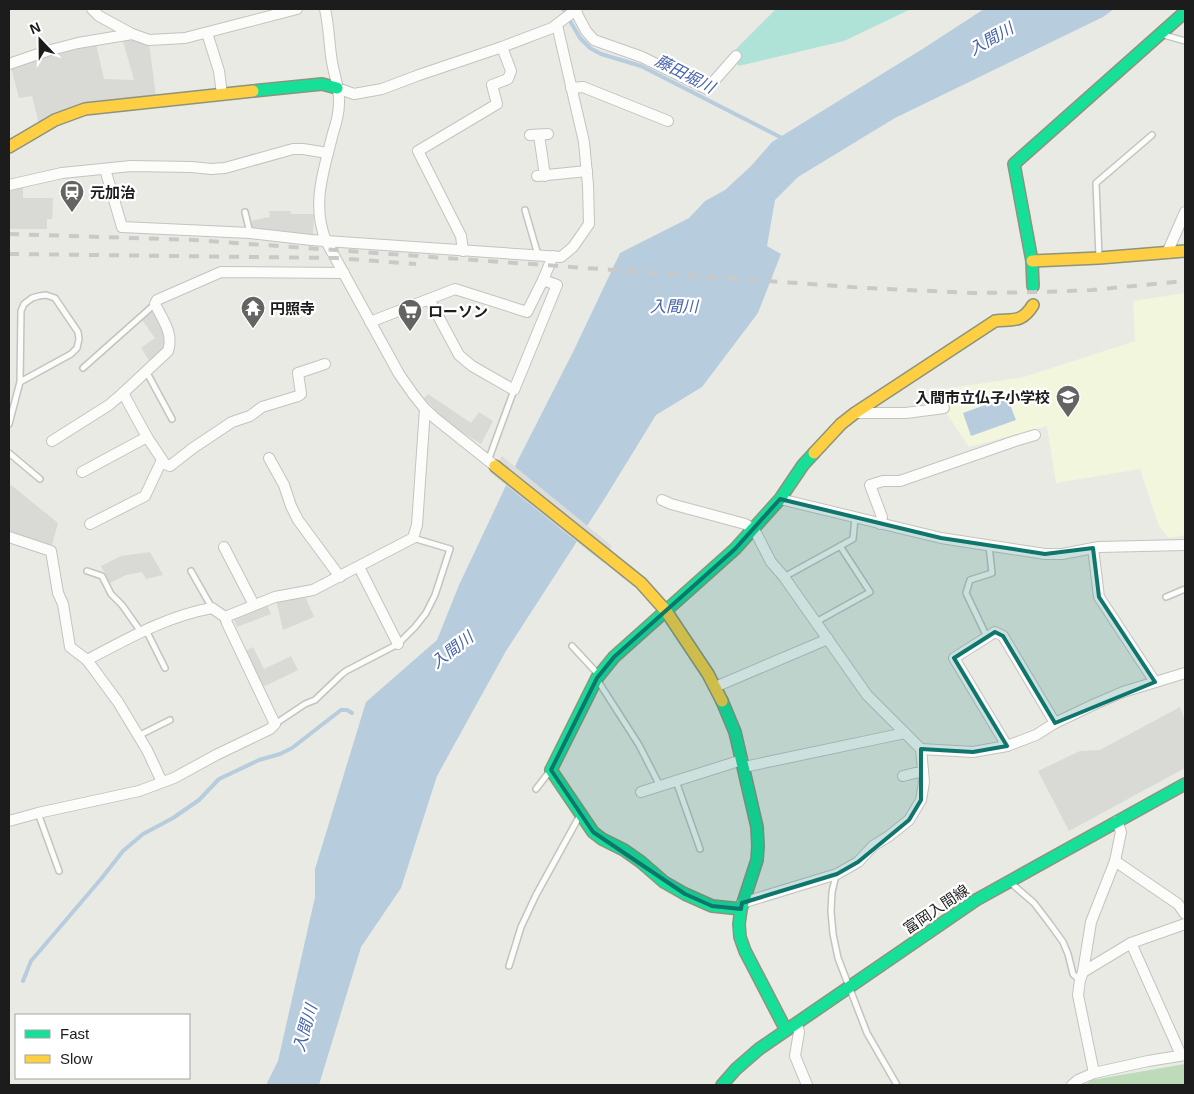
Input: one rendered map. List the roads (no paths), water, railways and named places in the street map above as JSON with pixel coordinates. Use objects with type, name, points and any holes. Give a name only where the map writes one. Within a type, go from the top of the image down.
[{"type":"street","points":[[92,9],[99,16],[132,34],[149,40],[185,38],[297,9]]},
{"type":"street","points":[[324,9],[339,102],[336,125],[319,196],[321,229],[326,241],[399,374],[425,409],[642,583],[666,611],[708,674],[725,706],[735,732],[757,827],[757,860],[741,906],[740,937],[745,951],[786,1030]]},
{"type":"street","points":[[9,147],[58,120],[85,109],[322,84],[354,94],[382,89],[502,48],[559,23],[574,11],[594,40],[642,57],[706,89],[736,56]]},
{"type":"street","points":[[1033,286],[1032,261],[1014,164],[1185,12]]},
{"type":"street","points":[[106,169],[122,227],[250,234],[561,257],[573,247],[589,224],[584,142],[571,88],[559,23]]},
{"type":"street","points":[[207,33],[219,71],[222,94]]},
{"type":"street","points":[[9,64],[78,43],[132,34]]},
{"type":"street","points":[[462,251],[461,236],[418,151],[496,104],[492,85],[508,78],[511,71],[502,48]]},
{"type":"street","points":[[571,88],[583,87],[668,121]]},
{"type":"street","points":[[539,135],[541,176],[587,171]]},
{"type":"street","points":[[9,185],[62,173],[131,166],[192,167],[218,170],[293,149],[303,148],[328,153]]},
{"type":"street","points":[[1167,253],[1185,212]]},
{"type":"street","points":[[1032,261],[1185,251]]},
{"type":"street","points":[[370,322],[455,289],[527,312],[553,256]]},
{"type":"street","points":[[52,441],[123,393],[168,351],[170,346],[168,329],[155,304],[157,300],[222,272],[344,273]]},
{"type":"street","points":[[429,299],[459,355],[472,366],[514,390],[557,285],[543,280]]},
{"type":"street","points":[[662,500],[746,524],[754,530],[771,562],[784,577],[867,695],[921,749],[924,782],[921,800],[909,820],[873,846],[858,862],[837,874],[741,906],[712,906],[685,894],[664,882],[624,850],[602,839],[593,832],[550,770],[598,677],[614,657],[754,530],[780,499],[803,465],[841,424],[995,321],[1019,319],[1027,315],[1033,305]]},
{"type":"street","points":[[123,393],[147,438],[165,464],[170,466],[232,422],[250,416],[262,407],[298,396],[301,394],[298,373],[325,364]]},
{"type":"street","points":[[855,413],[906,412],[944,408]]},
{"type":"street","points":[[225,617],[275,597],[314,590],[413,538],[417,525],[425,409]]},
{"type":"street","points":[[880,524],[882,517],[870,486],[883,481],[900,481],[1015,440],[1035,435]]},
{"type":"street","points":[[82,472],[147,438]]},
{"type":"street","points":[[269,458],[284,485],[298,520],[340,577]]},
{"type":"street","points":[[90,524],[145,496],[162,460]]},
{"type":"street","points":[[780,499],[941,538],[1045,554],[1062,554],[1093,548],[1121,546],[1185,545]]},
{"type":"street","points":[[9,537],[51,551],[70,647],[87,660],[118,702],[147,750],[162,782]]},
{"type":"street","points":[[224,547],[254,605]]},
{"type":"street","points":[[1093,548],[1099,597],[1155,682]]},
{"type":"street","points":[[359,567],[398,644]]},
{"type":"street","points":[[9,821],[139,791],[174,778],[270,729],[275,724],[225,617],[212,608],[190,613],[144,631],[87,660]]},
{"type":"street","points":[[1007,746],[954,658],[995,632],[1003,636],[1055,723]]},
{"type":"street","points":[[715,687],[828,638]]},
{"type":"street","points":[[921,749],[973,752],[1007,746],[1036,735],[1055,723],[1116,695],[1185,673]]},
{"type":"street","points":[[641,792],[743,764],[905,733]]},
{"type":"street","points":[[903,776],[923,771]]},
{"type":"street","name":"富岡入間線","points":[[722,1085],[736,1069],[759,1049],[976,900],[1185,784]]},
{"type":"street","points":[[1094,1073],[1078,995],[1091,922],[1115,861],[1121,832],[1117,821]]},
{"type":"street","points":[[1115,861],[1178,904],[1185,914]]},
{"type":"street","points":[[1081,976],[1131,943],[1185,924]]},
{"type":"street","points":[[1072,1085],[1078,1080],[1094,1073],[1183,1055],[1131,943]]},
{"type":"street","points":[[797,1024],[799,1032],[795,1056],[807,1085]]},
{"type":"lane","points":[[1162,34],[1185,41]]},
{"type":"lane","points":[[1099,258],[1096,183],[1152,135]]},
{"type":"lane","points":[[525,210],[538,256]]},
{"type":"lane","points":[[245,212],[250,234]]},
{"type":"lane","points":[[9,424],[20,382],[21,311],[24,304],[32,298],[46,295],[55,298],[78,332],[77,348],[71,354],[20,382]]},
{"type":"lane","points":[[83,368],[155,304]]},
{"type":"lane","points":[[146,371],[172,419]]},
{"type":"lane","points":[[492,464],[514,390]]},
{"type":"lane","points":[[9,453],[40,479]]},
{"type":"lane","points":[[784,577],[853,538],[855,518]]},
{"type":"lane","points":[[275,724],[305,704],[315,700],[346,671],[401,642],[426,613],[435,595],[450,549],[413,538]]},
{"type":"lane","points":[[816,622],[870,592],[840,546]]},
{"type":"lane","points":[[987,637],[966,594],[970,580],[992,573],[989,546]]},
{"type":"lane","points":[[87,571],[102,576],[111,594],[144,631],[165,668]]},
{"type":"lane","points":[[192,571],[212,608]]},
{"type":"lane","points":[[1166,597],[1185,590]]},
{"type":"lane","points":[[572,646],[598,677],[639,745],[660,786]]},
{"type":"lane","points":[[138,736],[170,720]]},
{"type":"lane","points":[[536,788],[550,770]]},
{"type":"lane","points":[[676,781],[700,849]]},
{"type":"lane","points":[[38,813],[59,872]]},
{"type":"lane","points":[[509,966],[521,927],[536,895],[580,814]]},
{"type":"lane","points":[[837,874],[832,892],[831,911],[838,958],[867,1033],[897,1085]]},
{"type":"lane","points":[[1008,881],[1034,903],[1062,942],[1068,954],[1073,974],[1081,976]]},
{"type":"water","name":"入間川","points":[[984,9],[1114,9],[1103,17],[895,118],[798,177],[775,200],[767,246],[781,254],[758,313],[702,387],[656,415],[506,651],[437,776],[401,888],[361,947],[319,1085],[266,1085],[278,1061],[315,897],[315,869],[366,702],[437,640],[459,585],[519,458],[574,350],[620,253],[689,218],[705,201],[725,190],[751,166],[772,142]]},
{"type":"water","points":[[1007,397],[1016,420],[971,436],[963,413]]},
{"type":"waterway","name":"藤田堀川","points":[[563,9],[580,38],[590,48],[601,54],[641,66],[784,139]]},
{"type":"waterway","points":[[23,981],[31,961],[123,851],[143,834],[173,818],[199,800],[219,779],[259,760],[280,754],[292,748],[341,710],[347,710],[352,713]]},
{"type":"railway","points":[[9,234],[194,240],[866,288],[973,293],[1092,290],[1185,281]]},
{"type":"railway","points":[[9,254],[336,258],[416,264]]},
{"type":"place","name":"元加治","points":[[72,213]]},
{"type":"place","name":"円照寺","points":[[253,329]]},
{"type":"place","name":"ローソン","points":[[410,332]]},
{"type":"place","name":"入間市立仏子小学校","points":[[1068,418]]}]
